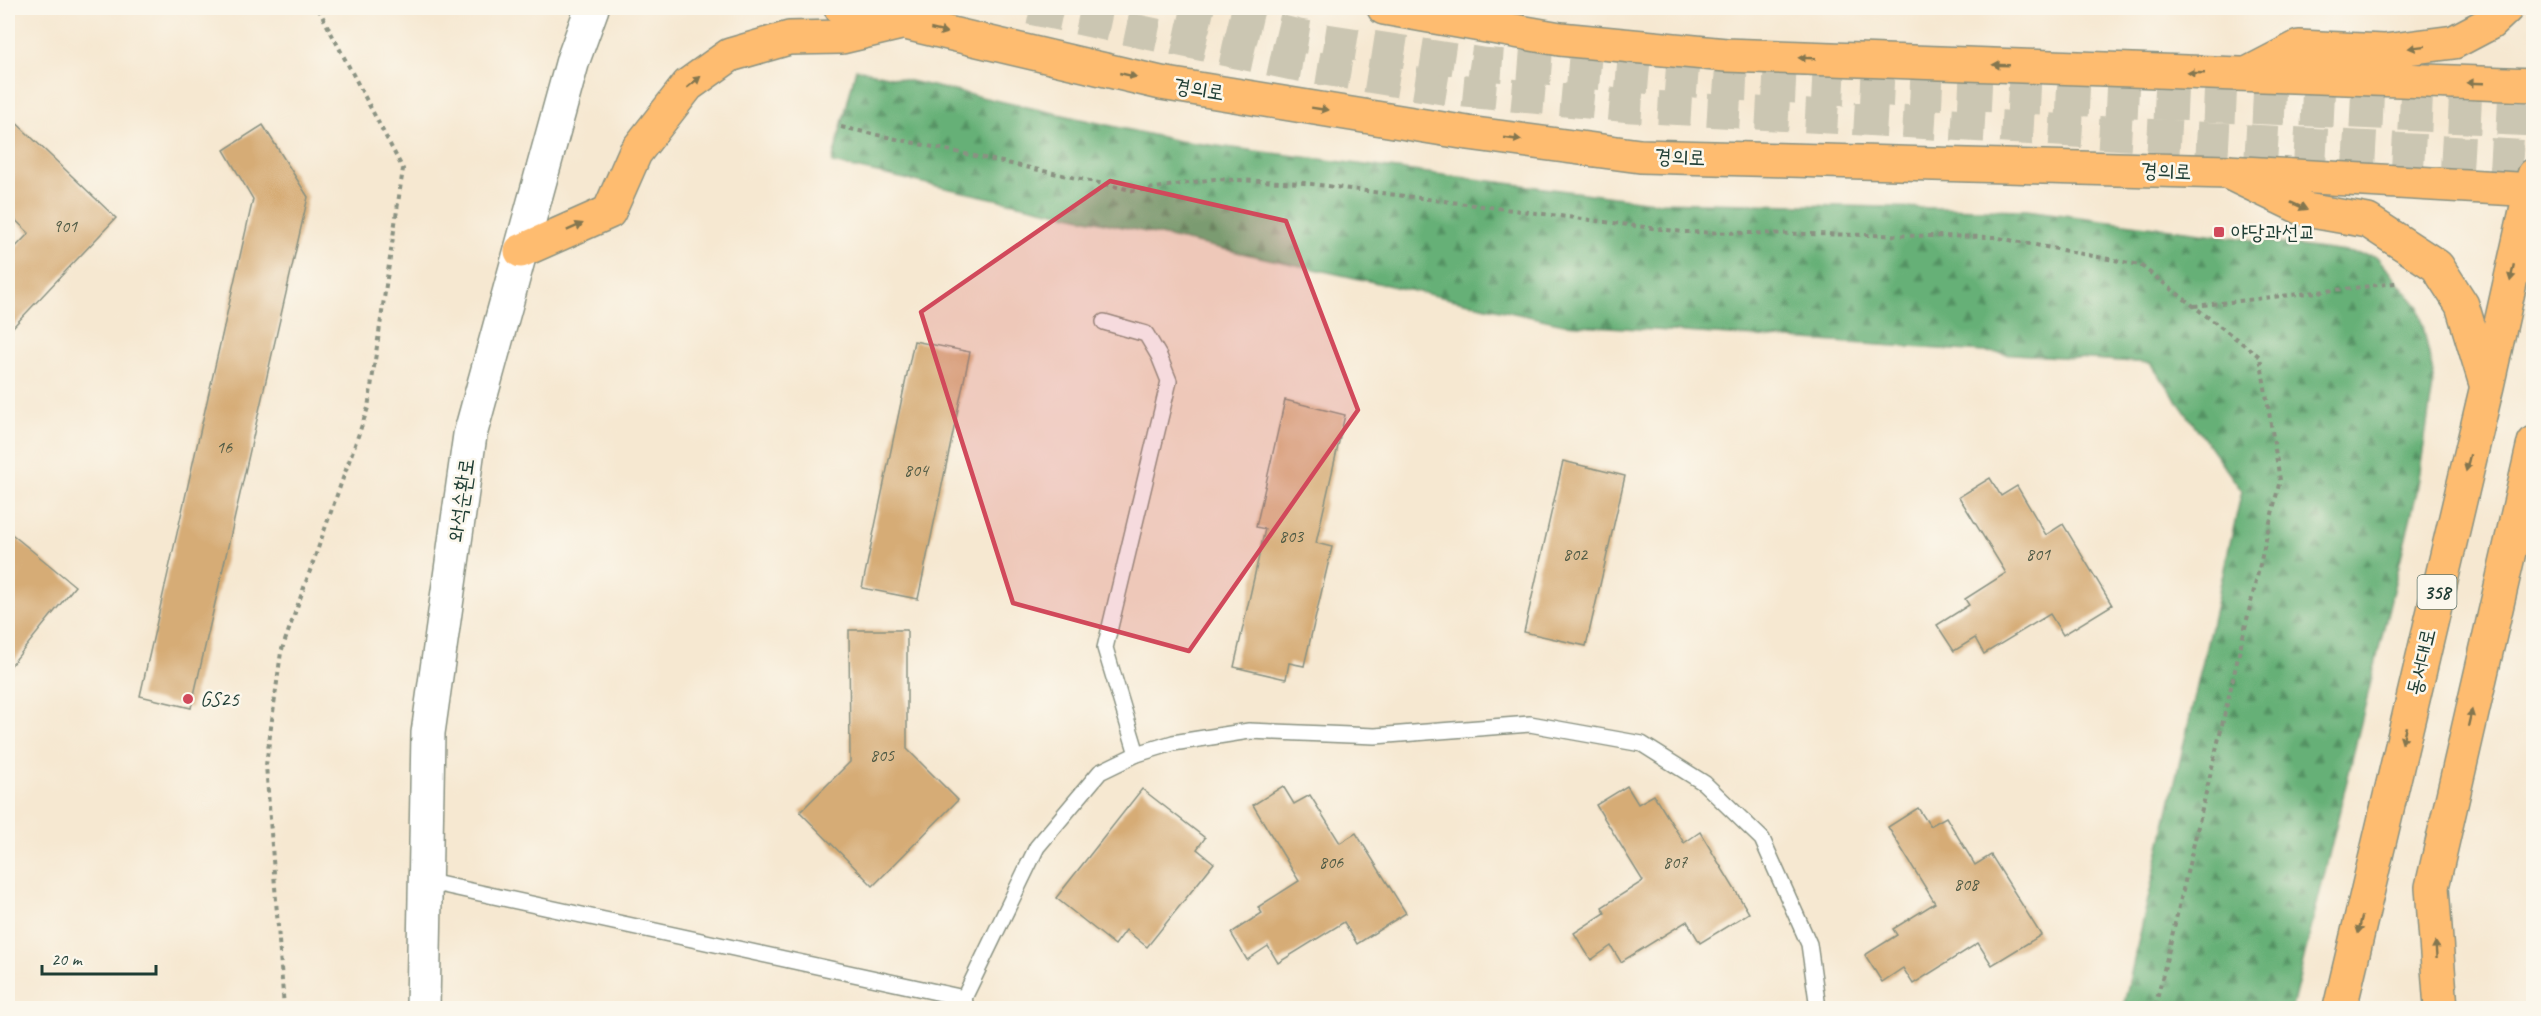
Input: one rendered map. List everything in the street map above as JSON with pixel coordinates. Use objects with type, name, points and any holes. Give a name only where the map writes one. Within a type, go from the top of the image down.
[{"type":"main road","name":"경의로","points":[[841,8],[1161,83],[1468,133],[1640,156],[2227,172],[2532,185]]},
{"type":"main road","points":[[1384,8],[1560,39],[1726,55],[2534,86]]},
{"type":"main road","points":[[2246,75],[2299,46],[2384,51],[2454,42],[2490,23],[2506,8]]},
{"type":"main road","points":[[521,251],[609,212],[635,153],[688,85],[730,55],[789,38],[842,37],[903,22]]},
{"type":"main road","points":[[2227,172],[2306,210],[2368,221],[2437,266],[2462,305],[2487,386]]},
{"type":"main road","name":"동서대로","points":[[2340,1008],[2487,386],[2532,185]]},
{"type":"main road","points":[[2440,1008],[2432,887],[2534,443]]},
{"type":"street","name":"와석순환로","points":[[423,1008],[428,733],[470,435],[573,60],[592,8]]},
{"type":"lane","points":[[1104,322],[1146,334],[1160,356],[1169,381],[1105,648],[1137,754]]},
{"type":"lane","points":[[425,881],[965,1003],[1037,847],[1100,772],[1137,754],[1173,743],[1250,731],[1375,736],[1530,724],[1642,744],[1704,783],[1762,839],[1809,944],[1818,1008]]},
{"type":"path","points":[[284,1008],[266,765],[281,652],[368,408],[404,169],[318,8]]},
{"type":"path","points":[[841,128],[1136,192],[1214,179],[1304,183],[1683,232],[1994,237],[2140,265],[2259,357],[2280,480],[2155,1008]]},
{"type":"path","points":[[2194,306],[2401,282]]},
{"type":"highlighted area","points":[[1110,181],[1286,221],[1358,410],[1189,651],[1013,603],[921,312]]},
{"type":"green space","points":[[856,69],[1179,141],[1653,202],[2026,210],[2376,256],[2419,307],[2434,378],[2417,491],[2292,1008],[2123,1008],[2242,491],[2150,363],[1564,324],[832,163]]},
{"type":"building","points":[[8,115],[116,218],[13,327],[8,322],[8,255],[29,233],[8,213]]},
{"type":"building","points":[[263,125],[308,197],[191,708],[140,696],[253,199],[224,150]]},
{"type":"building","points":[[914,341],[970,352],[918,599],[862,588]]},
{"type":"building","points":[[1285,400],[1345,415],[1316,543],[1332,547],[1304,666],[1289,663],[1286,679],[1234,667],[1265,529],[1256,527]]},
{"type":"building","points":[[1563,461],[1625,476],[1586,646],[1524,632]]},
{"type":"building","points":[[1990,478],[2001,496],[2017,486],[2046,535],[2063,524],[2112,605],[2063,635],[2050,614],[1984,654],[1975,638],[1954,651],[1937,625],[1969,605],[1965,599],[2006,573],[1959,497]]},
{"type":"building","points":[[8,531],[75,586],[8,669]]},
{"type":"building","points":[[849,630],[907,630],[907,749],[958,800],[873,886],[800,812],[850,762]]},
{"type":"building","points":[[1283,786],[1294,804],[1310,795],[1340,843],[1356,833],[1406,913],[1357,944],[1344,922],[1278,963],[1268,946],[1247,960],[1231,933],[1262,913],[1258,907],[1299,881],[1253,805]]},
{"type":"building","points":[[1627,786],[1638,804],[1654,795],[1684,843],[1700,832],[1749,913],[1700,943],[1687,921],[1621,962],[1611,946],[1591,960],[1574,933],[1605,913],[1602,907],[1643,881],[1596,805]]},
{"type":"building","points":[[1142,789],[1205,838],[1197,849],[1214,863],[1147,947],[1126,930],[1115,945],[1056,898]]},
{"type":"building","points":[[1918,808],[1930,826],[1946,817],[1975,865],[1991,855],[2041,935],[1992,965],[1978,943],[1913,984],[1903,968],[1882,982],[1865,955],[1897,935],[1893,929],[1935,903],[1888,827]]},
{"type":"tunnel","points":[[1030,8],[1293,64],[1455,90],[1632,106],[2534,157]]},
{"type":"tunnel","points":[[1181,8],[1299,36],[1482,64],[1730,84],[2534,120]]},
{"type":"place","name":"야당과선교","points":[[2219,232]]},
{"type":"place","name":"GS25","points":[[188,699]]}]
